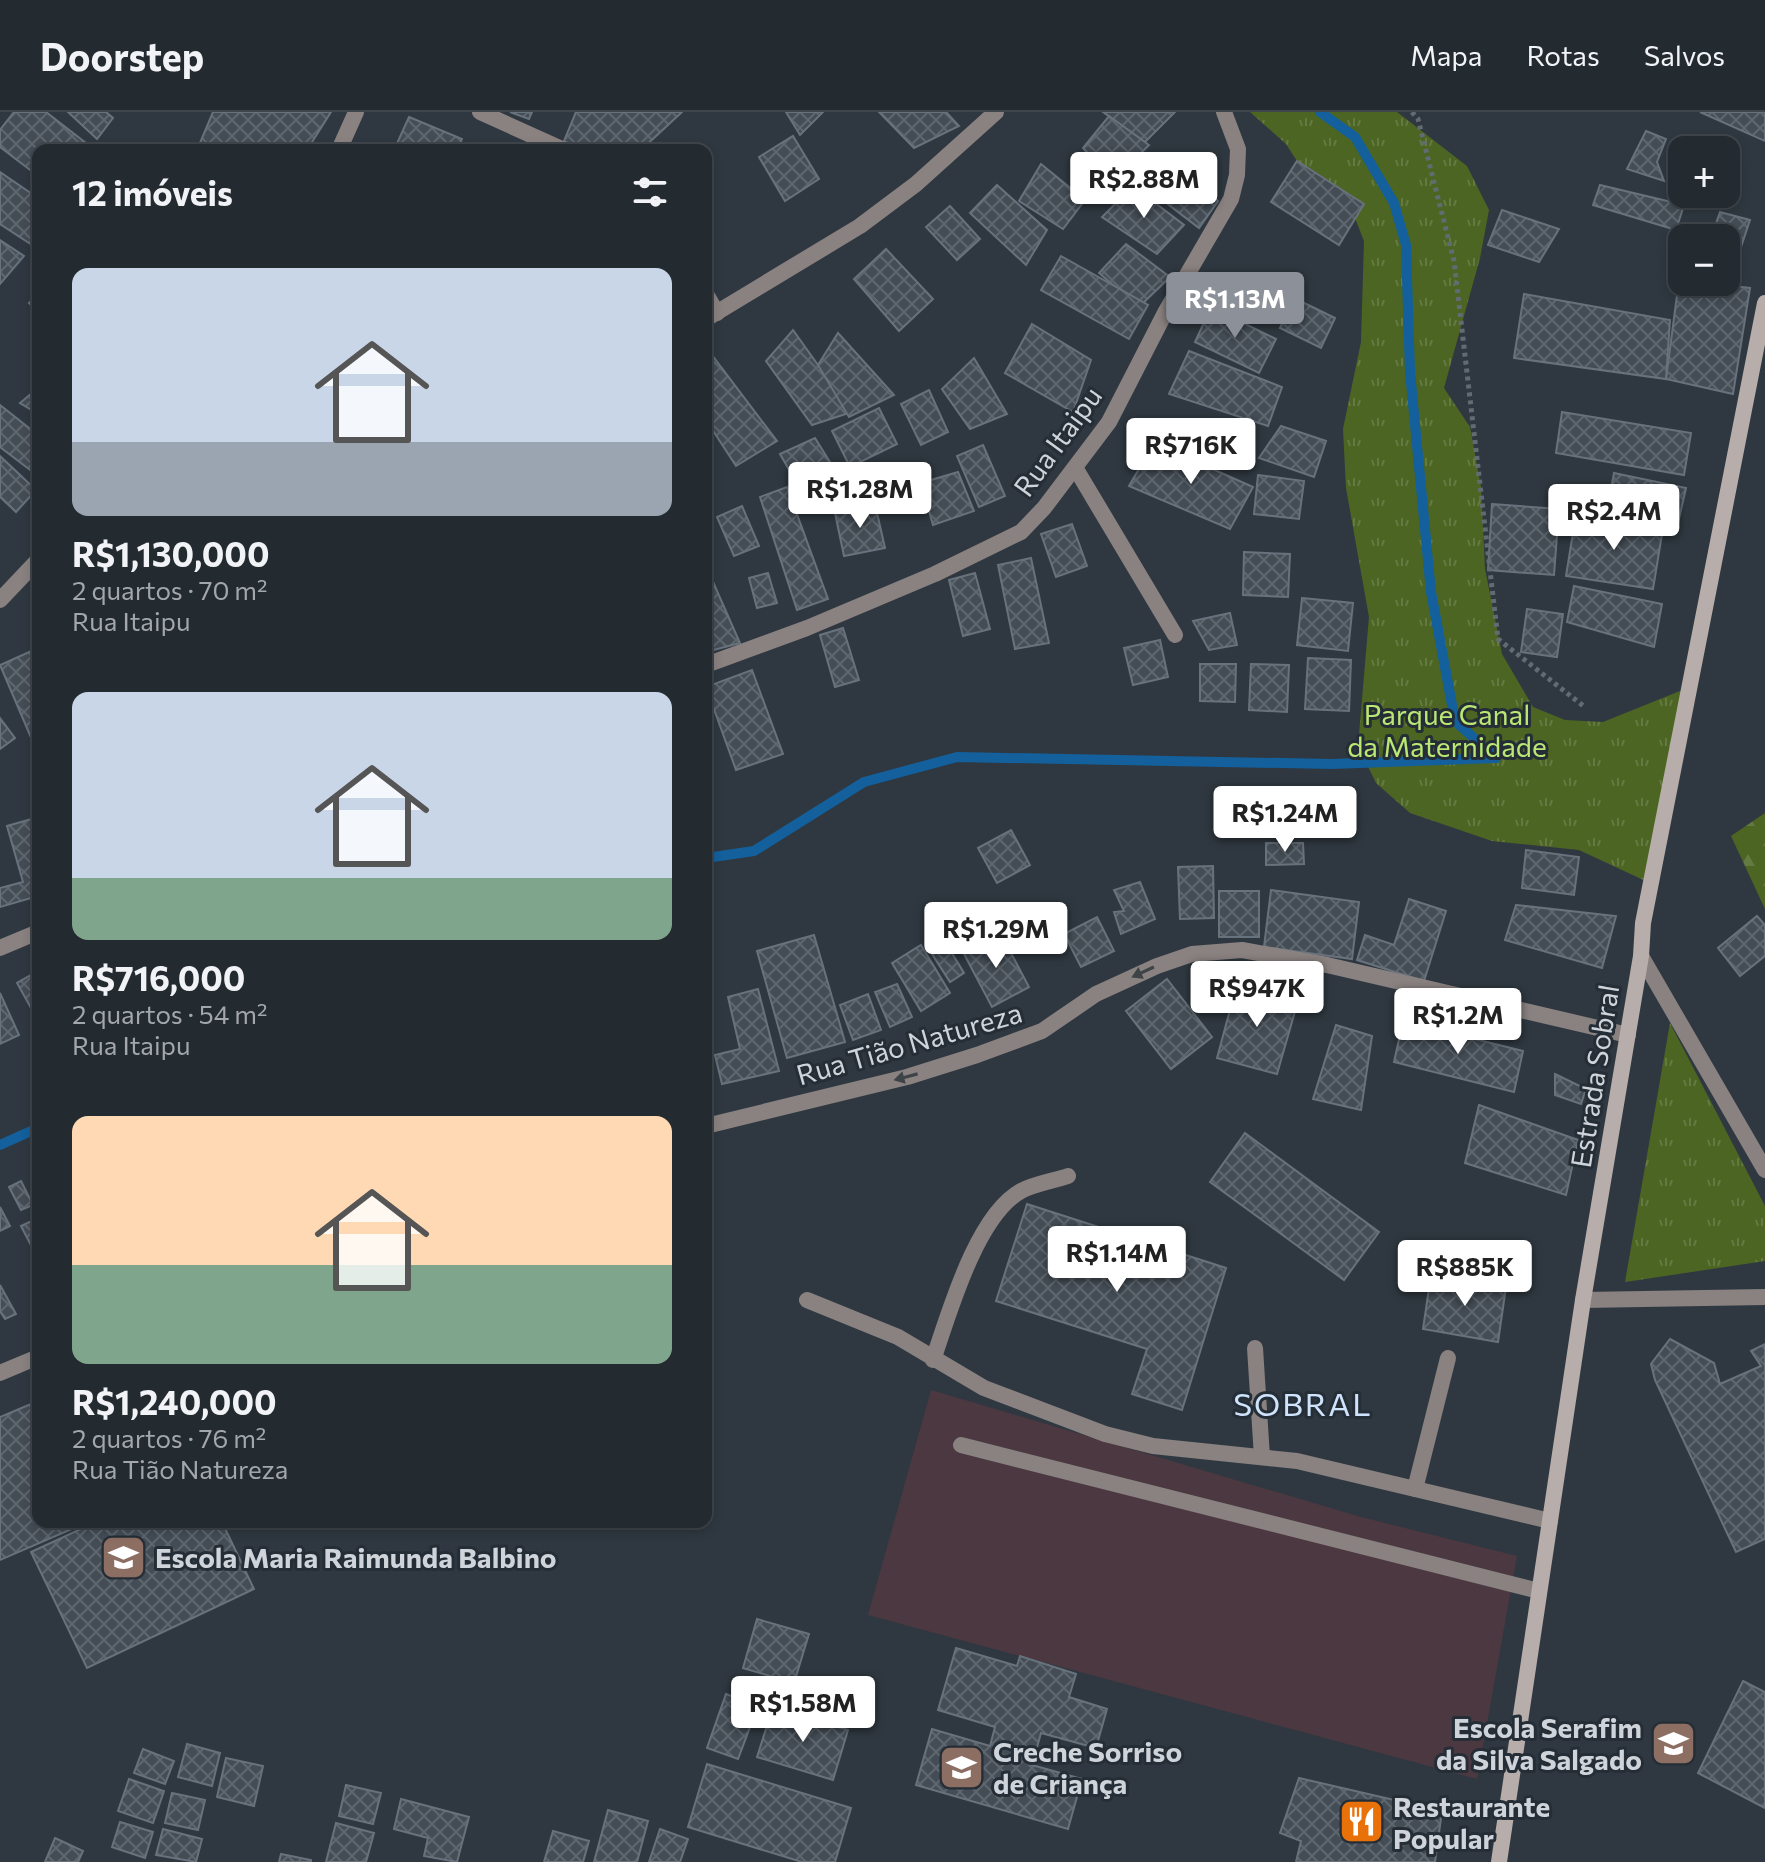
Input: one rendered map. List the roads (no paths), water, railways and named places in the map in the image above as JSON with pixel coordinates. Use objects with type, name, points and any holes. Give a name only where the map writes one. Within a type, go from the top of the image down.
[{"type":"street","points":[[342,144],[356,112]]},
{"type":"street","points":[[480,112],[551,144]]},
{"type":"street","points":[[712,315],[860,226],[916,184],[996,112]]},
{"type":"street","name":"Rua Itaipu","points":[[712,663],[892,592],[1021,532],[1076,469],[1109,422],[1166,311],[1231,199],[1237,175],[1238,149],[1224,112]]},
{"type":"street","name":"Estrada Sobral","points":[[1499,1862],[1583,1300],[1641,956],[1643,923],[1694,677],[1765,303]]},
{"type":"street","points":[[1076,469],[1175,635]]},
{"type":"street","points":[[0,600],[32,566]]},
{"type":"street","points":[[0,948],[32,935]]},
{"type":"street","name":"Rua Tião Natureza","points":[[712,1125],[907,1077],[977,1055],[1042,1031],[1096,994],[1192,954],[1242,950],[1327,965],[1628,1035]]},
{"type":"street","points":[[1641,956],[1765,1170]]},
{"type":"street","points":[[933,1360],[957,1292],[990,1220],[1019,1192],[1068,1176]]},
{"type":"street","points":[[1583,1300],[1765,1297]]},
{"type":"street","points":[[807,1300],[898,1337],[984,1388],[1105,1434],[1153,1446],[1262,1457],[1550,1521]]},
{"type":"street","points":[[1255,1348],[1262,1457]]},
{"type":"street","points":[[1415,1489],[1448,1358]]},
{"type":"street","points":[[0,1373],[32,1360]]},
{"type":"street","points":[[961,1445],[1539,1591]]},
{"type":"waterway","points":[[1320,112],[1355,137],[1394,203],[1406,245],[1410,372],[1431,592],[1455,721],[1496,758]]},
{"type":"waterway","points":[[712,857],[754,851],[864,782],[957,757],[1332,764],[1496,758]]},
{"type":"waterway","points":[[0,1145],[32,1131]]},
{"type":"place","name":"Escola Maria Raimunda Balbino","points":[[124,1557]]},
{"type":"place","name":"Escola Serafim da Silva Salgado","points":[[1673,1743]]},
{"type":"place","name":"Creche Sorriso de Criança","points":[[962,1767]]},
{"type":"place","name":"Restaurante Popular","points":[[1362,1822]]},
{"type":"district","name":"SOBRAL","points":[[1303,1403]]},
{"type":"park label","name":"Parque Canal da Maternidade","points":[[1447,730]]}]
